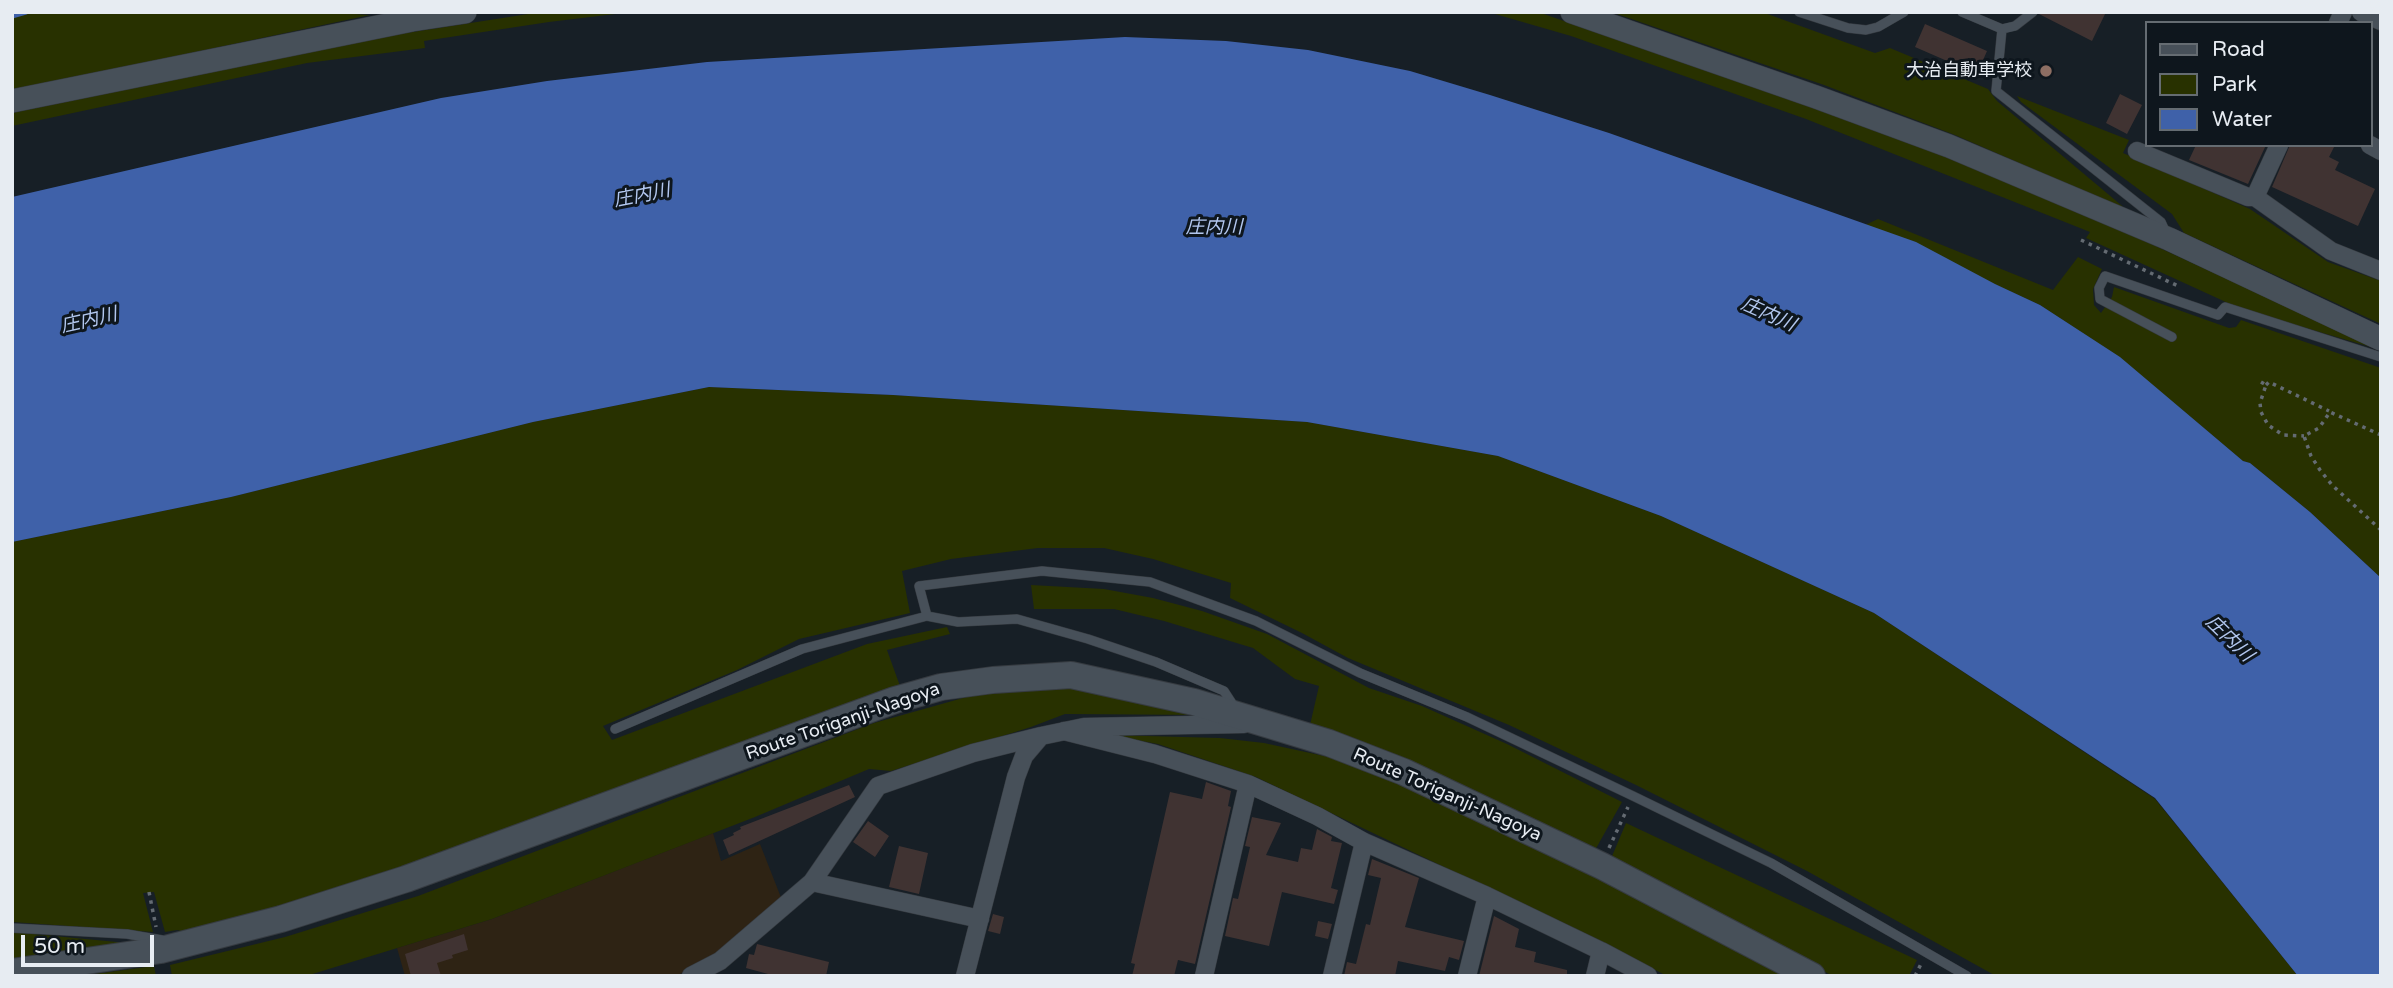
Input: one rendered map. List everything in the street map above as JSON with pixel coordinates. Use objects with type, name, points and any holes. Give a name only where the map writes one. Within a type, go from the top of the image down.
[{"type":"main road","name":"Route Toriganji-Nagoya","points":[[12,972],[161,950],[170,942],[281,919],[406,879],[895,700],[942,687],[993,680],[1072,675],[1195,702],[1329,743],[1404,772],[1602,866],[1812,976]]},
{"type":"street","points":[[12,101],[406,16],[466,12]]},
{"type":"street","points":[[1572,12],[1949,146],[2169,239],[2381,339]]},
{"type":"street","points":[[2361,12],[2381,22]]},
{"type":"street","points":[[2255,197],[2278,147]]},
{"type":"street","points":[[2137,151],[2248,197],[2255,197],[2331,251],[2381,271]]},
{"type":"street","points":[[691,976],[720,961],[812,882],[878,786],[972,754],[1084,727],[1250,721]]},
{"type":"street","points":[[1065,732],[1155,754],[1248,784],[1317,816],[1364,842],[1487,896],[1648,976]]},
{"type":"street","points":[[965,976],[1016,777],[1024,757],[1041,736]]},
{"type":"street","points":[[1204,976],[1248,784]]},
{"type":"street","points":[[1332,976],[1364,842]]},
{"type":"street","points":[[812,882],[980,919]]},
{"type":"street","points":[[1467,976],[1487,896]]},
{"type":"street","points":[[1595,976],[1601,951]]},
{"type":"lane","points":[[1799,12],[1848,28],[1866,30],[1878,27],[1904,12]]},
{"type":"lane","points":[[1962,12],[2002,29],[2015,26],[2033,12]]},
{"type":"lane","points":[[2002,29],[1996,91],[2161,222],[2169,239]]},
{"type":"lane","points":[[2172,337],[2101,299],[2099,288],[2105,276],[2218,315],[2225,307],[2381,357]]},
{"type":"lane","points":[[928,616],[919,586],[1042,570],[1150,582],[1256,621],[1360,673],[1467,717],[1645,802],[1771,863],[1967,976]]},
{"type":"lane","points":[[615,729],[802,649],[928,616],[958,622],[1017,620],[1088,639],[1156,662],[1224,691],[1250,721]]},
{"type":"lane","points":[[12,928],[127,934],[170,942]]},
{"type":"path","points":[[2081,240],[2189,291]]},
{"type":"path","points":[[2261,382],[2266,385]]},
{"type":"path","points":[[2330,412],[2319,428],[2304,436],[2283,435],[2269,425],[2260,403],[2269,382],[2381,435]]},
{"type":"path","points":[[2304,436],[2311,456],[2332,485],[2381,530]]},
{"type":"path","points":[[1602,866],[1622,819]]},
{"type":"path","points":[[149,892],[170,942]]},
{"type":"path","points":[[1915,976],[1922,963]]},
{"type":"shaded area","points":[[713,833],[721,861],[760,844],[782,900],[714,957],[676,976],[405,976],[397,948],[492,919]]},
{"type":"green space","points":[[26,12],[325,12],[370,15],[12,91],[12,16]]},
{"type":"green space","points":[[541,12],[632,12],[424,41],[425,48],[307,63],[12,126],[12,113],[374,38]]},
{"type":"green space","points":[[1488,12],[1538,12],[1811,107],[2023,185],[2381,350],[2241,309],[2086,238],[2090,232],[1806,119],[1571,36]]},
{"type":"green space","points":[[1611,12],[1762,12],[1875,53],[1890,48],[1988,89],[1997,101],[2127,210],[1955,135],[1824,85]]},
{"type":"green space","points":[[2017,96],[2129,140],[2123,153],[2250,209],[2328,262],[2381,281],[2381,324],[2184,233],[2172,214],[2021,102]]},
{"type":"green space","points":[[1878,219],[2053,290],[2078,257],[2102,269],[2093,289],[2094,305],[2101,313],[2112,297],[2114,287],[2229,328],[2236,327],[2241,320],[2381,368],[2381,578],[2310,512],[2250,463],[2243,461],[2119,357],[2040,305],[1865,225]]},
{"type":"green space","points":[[709,387],[893,395],[1307,422],[1498,456],[1661,516],[1874,613],[2155,799],[2298,976],[1996,976],[1807,871],[1636,785],[1509,725],[1348,658],[1230,598],[1231,583],[1153,559],[1104,548],[1038,548],[951,559],[902,571],[910,613],[799,639],[737,670],[603,726],[612,740],[867,644],[947,627],[950,634],[887,650],[900,686],[522,826],[260,915],[195,934],[177,930],[165,932],[154,892],[143,893],[153,932],[12,922],[12,542],[231,497],[533,422]]},
{"type":"green space","points":[[1031,585],[1104,589],[1153,598],[1202,611],[1267,634],[1369,688],[1422,706],[1507,744],[1622,802],[1594,852],[1310,725],[1319,686],[1295,679],[1253,648],[1114,609],[1034,609]]},
{"type":"green space","points":[[1002,687],[1078,687],[1209,715],[1065,714],[891,771],[869,769],[755,817],[492,919],[306,976],[172,976],[170,965],[285,937],[418,896],[874,723]]},
{"type":"green space","points":[[1110,735],[1220,738],[1264,743],[1338,759],[1395,778],[1571,861],[1793,976],[1667,976],[1256,777],[1158,744]]},
{"type":"green space","points":[[1626,823],[1917,960],[1909,976],[1833,976],[1610,861]]},
{"type":"green space","points":[[12,932],[138,944],[12,962]]},
{"type":"green space","points":[[154,966],[156,976],[75,976],[87,975]]},
{"type":"water","name":"庄内川","points":[[1125,37],[1226,41],[1308,50],[1410,71],[1609,133],[1916,242],[2040,305],[2120,357],[2243,461],[2250,463],[2310,512],[2381,578],[2381,976],[2298,976],[2155,798],[1874,613],[1661,516],[1498,456],[1307,422],[893,395],[709,387],[533,422],[231,497],[12,542],[12,197],[441,98],[547,81],[707,62]]},
{"type":"building","points":[[2106,12],[2092,41],[2039,14]]},
{"type":"building","points":[[1925,24],[1987,51],[1977,74],[1915,47]]},
{"type":"building","points":[[2120,94],[2142,105],[2127,134],[2106,123]]},
{"type":"building","points":[[2195,147],[2265,147],[2248,184],[2189,160]]},
{"type":"building","points":[[2289,147],[2334,147],[2329,157],[2339,162],[2335,170],[2375,189],[2358,226],[2272,187]]},
{"type":"building","points":[[1206,782],[1231,791],[1228,806],[1231,807],[1195,964],[1178,960],[1174,976],[1132,976],[1135,964],[1131,963],[1170,792],[1202,799]]},
{"type":"building","points":[[849,785],[855,797],[729,855],[723,840],[734,835],[740,827]]},
{"type":"building","points":[[1252,817],[1281,823],[1266,855],[1298,862],[1301,848],[1312,850],[1317,829],[1332,837],[1331,841],[1342,843],[1331,888],[1338,890],[1334,904],[1282,892],[1269,946],[1225,936],[1233,898],[1238,899],[1250,847],[1245,846]]},
{"type":"building","points":[[868,821],[889,836],[875,857],[853,842]]},
{"type":"building","points":[[899,846],[928,853],[919,894],[889,887]]},
{"type":"building","points":[[1372,859],[1419,878],[1405,927],[1464,941],[1459,960],[1449,957],[1445,971],[1398,961],[1395,976],[1344,976],[1347,962],[1356,964],[1366,924],[1370,925],[1381,878],[1368,875]]},
{"type":"building","points":[[993,914],[1004,917],[1000,934],[988,931]]},
{"type":"building","points":[[1494,916],[1519,929],[1515,947],[1536,952],[1534,962],[1567,970],[1567,976],[1479,976]]},
{"type":"building","points":[[1318,921],[1332,924],[1328,939],[1315,936]]},
{"type":"building","points":[[464,934],[468,950],[437,963],[441,976],[411,976],[405,954]]},
{"type":"building","points":[[757,944],[829,962],[826,976],[767,976],[768,974],[746,968],[749,954],[754,955]]},
{"type":"waterway","points":[[12,16],[26,12]]},
{"type":"place","name":"大治自動車学校","points":[[2046,71]]}]
